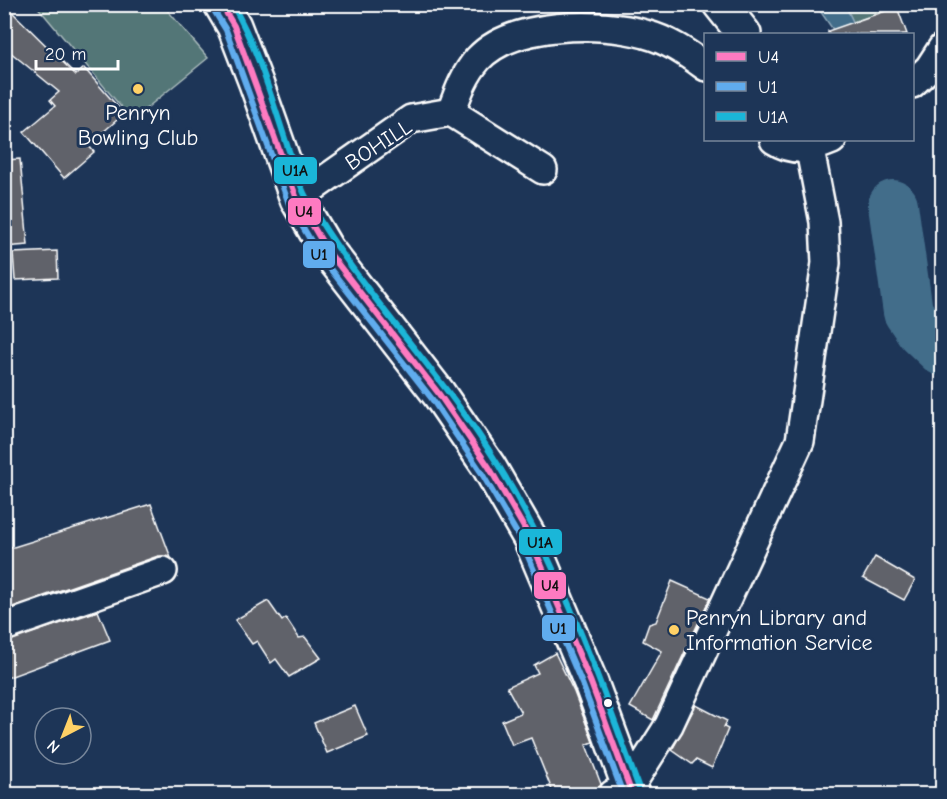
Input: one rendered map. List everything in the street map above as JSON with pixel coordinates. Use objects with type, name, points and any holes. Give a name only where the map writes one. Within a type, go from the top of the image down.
[{"type":"street","points":[[221,4],[234,26],[297,199],[327,250],[452,412],[489,467],[524,528],[591,683],[624,792]]},
{"type":"street","points":[[720,4],[743,33]]},
{"type":"street","points":[[543,170],[451,112],[460,85],[479,58],[513,36],[542,30],[591,27],[636,32],[665,41],[704,66]]},
{"type":"street","points":[[914,82],[941,54]]},
{"type":"street","name":"BOHILL","points":[[297,199],[411,119],[451,112]]},
{"type":"street","points":[[624,792],[669,725],[801,441],[826,263],[824,222],[816,143],[787,147],[776,141]]},
{"type":"street","points":[[4,627],[163,571]]},
{"type":"green space","points":[[897,4],[897,7],[853,22],[845,5]]},
{"type":"green space","name":"Penryn Bowling Club","points":[[36,5],[163,5],[208,58],[132,120]]},
{"type":"water","points":[[816,5],[845,5],[859,33],[835,33]]},
{"type":"building","points":[[4,4],[76,75],[84,68],[124,114],[88,145],[94,152],[64,178],[24,132],[55,106],[50,100],[59,92],[4,47]]},
{"type":"building","points":[[897,7],[907,33],[828,33],[828,31]]},
{"type":"building","points":[[20,159],[28,245],[4,247],[4,160]]},
{"type":"building","points":[[57,251],[58,278],[15,280],[13,253]]},
{"type":"building","points":[[151,504],[171,558],[158,556],[4,610],[4,550]]},
{"type":"building","points":[[875,557],[915,580],[904,600],[863,578]]},
{"type":"building","name":"Penryn Library and Information Service","points":[[672,581],[710,598],[653,720],[630,707],[662,651],[643,641],[649,624],[656,622]]},
{"type":"building","points":[[268,601],[282,621],[286,618],[299,638],[305,637],[321,658],[289,677],[276,659],[271,663],[257,641],[252,644],[235,620]]},
{"type":"building","points":[[98,611],[110,640],[4,679],[4,642]]},
{"type":"building","points":[[555,653],[574,692],[593,742],[586,745],[601,784],[598,795],[554,795],[531,738],[512,745],[502,721],[521,713],[507,687],[538,673],[534,665]]},
{"type":"building","points":[[696,705],[727,721],[724,727],[728,729],[712,768],[696,760],[692,764],[672,750]]},
{"type":"building","points":[[355,706],[368,736],[327,753],[314,723]]},
{"type":"waterway","points":[[893,205],[908,312],[921,331],[942,351]]},
{"type":"transit line","name":"U4","points":[[221,4],[234,26],[297,199],[327,250],[439,394],[489,467],[530,538],[591,683],[632,794]]},
{"type":"transit line","name":"U1A","points":[[232,4],[257,56],[307,199],[351,267],[475,429],[520,502],[577,623],[640,791]]},
{"type":"transit line","name":"U1","points":[[213,9],[226,30],[289,204],[320,256],[432,399],[481,472],[522,542],[583,686],[623,794]]},
{"type":"place","name":"Penryn Bowling Club","points":[[138,89]]},
{"type":"place","name":"Penryn Library and Information Service","points":[[674,630]]}]
